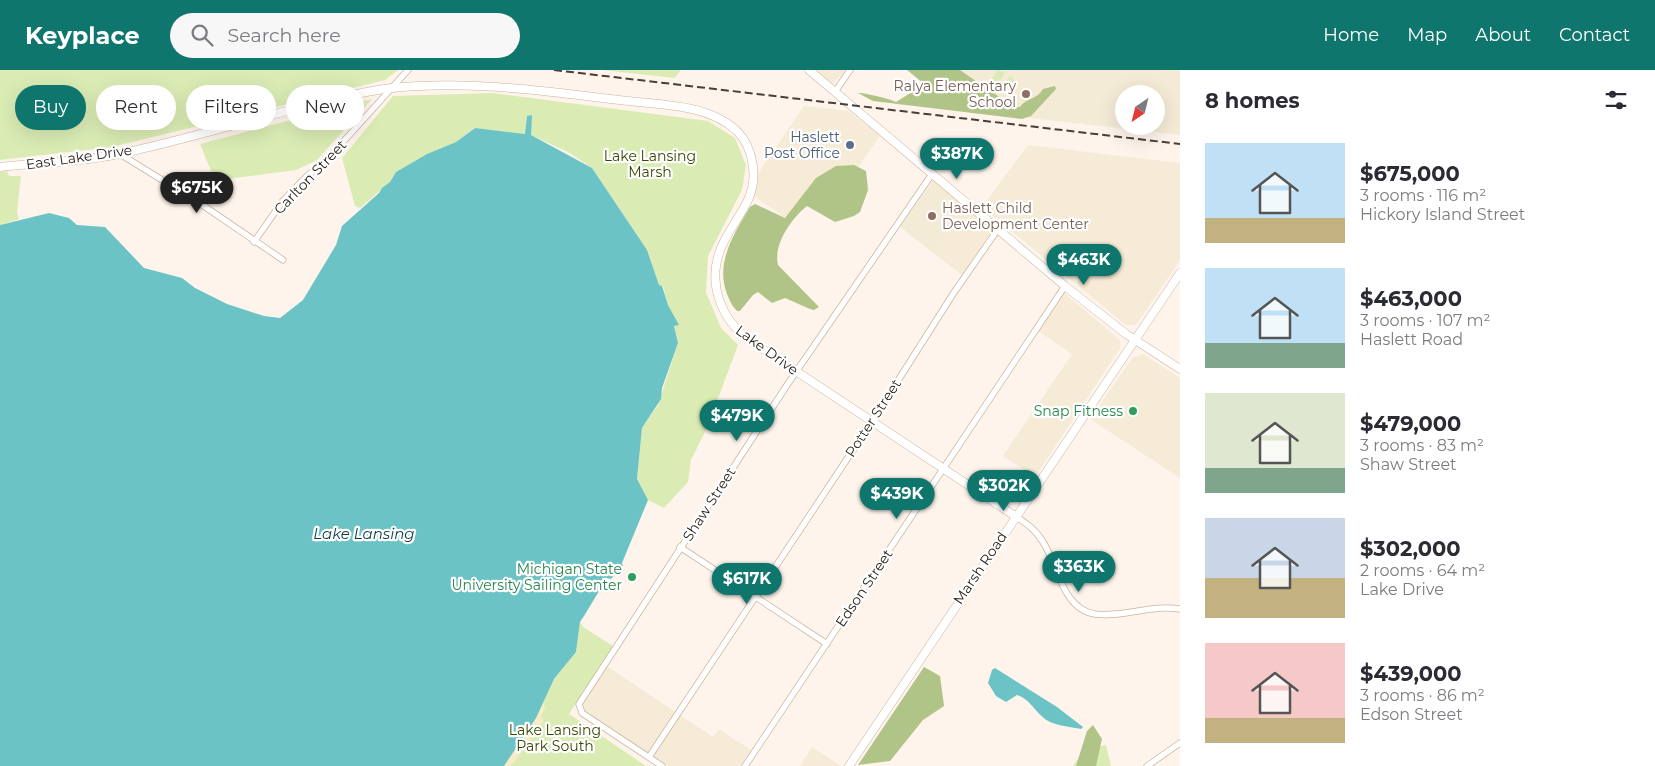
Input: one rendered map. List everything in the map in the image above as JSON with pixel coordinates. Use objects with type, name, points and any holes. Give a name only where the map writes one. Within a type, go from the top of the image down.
[{"type":"street","name":"Carlton Street","points":[[254,242],[282,202],[307,176],[324,163],[408,70]]},
{"type":"street","points":[[809,70],[1066,286],[1135,340],[1180,370]]},
{"type":"street","points":[[835,92],[850,70]]},
{"type":"street","name":"Lake Drive","points":[[391,88],[441,84],[515,88],[674,107],[711,114],[728,124],[743,138],[753,167],[753,180],[748,200],[718,254],[715,271],[717,295],[723,310],[736,330],[1034,530],[1042,540],[1069,597],[1082,609],[1096,614],[1160,608],[1180,609]]},
{"type":"street","name":"East Lake Drive","points":[[0,167],[120,154],[322,102],[391,88]]},
{"type":"street","points":[[120,154],[201,204],[283,260]]},
{"type":"street","name":"Shaw Street","points":[[649,757],[582,713],[579,704],[796,372],[932,174]]},
{"type":"street","name":"Potter Street","points":[[649,757],[871,422],[933,323],[998,229]]},
{"type":"street","name":"Marsh Road","points":[[849,766],[1015,516],[1180,273]]},
{"type":"street","name":"Edson Street","points":[[745,766],[1066,286]]},
{"type":"street","points":[[680,548],[827,644]]},
{"type":"street","points":[[1148,766],[1180,743]]},
{"type":"street","points":[[649,757],[662,766]]},
{"type":"shaded area","points":[[815,70],[846,70],[833,84]]},
{"type":"shaded area","points":[[961,70],[1180,70],[1180,135],[1165,133],[1165,85],[1115,85],[1115,128],[1029,118]]},
{"type":"shaded area","points":[[804,106],[848,111],[880,136],[826,213],[803,197],[787,219],[754,196],[757,175]]},
{"type":"shaded area","points":[[1028,145],[1180,163],[1180,260],[1136,325],[1126,325],[982,207]]},
{"type":"shaded area","name":"Haslett Child Development Center","points":[[933,180],[964,206],[932,252],[900,227]]},
{"type":"shaded area","points":[[964,206],[992,230],[962,275],[932,252]]},
{"type":"shaded area","points":[[1064,293],[1119,339],[1121,347],[1035,477],[1003,456],[1072,354],[1038,331]]},
{"type":"shaded area","points":[[1143,354],[1180,378],[1180,478],[1090,419],[1133,357]]},
{"type":"shaded area","points":[[602,663],[713,737],[719,729],[751,750],[740,766],[667,766],[574,705]]},
{"type":"shaded area","points":[[812,747],[841,766],[800,766]]},
{"type":"green space","points":[[0,70],[398,70],[385,80],[364,85],[286,85],[286,104],[276,107],[276,85],[186,85],[186,129],[112,147],[0,160]]},
{"type":"green space","points":[[602,70],[681,70],[675,78]]},
{"type":"green space","points":[[907,70],[960,70],[1014,107],[1020,107],[1038,95],[1043,89],[1055,86],[1056,89],[1031,116],[1022,119],[873,101],[858,93],[896,102],[922,86],[923,83]]},
{"type":"green space","points":[[998,70],[1005,73],[998,84],[991,80]]},
{"type":"green space","points":[[1010,76],[1016,81],[1008,92],[1002,87]]},
{"type":"green space","name":"Lake Lansing Marsh","points":[[493,93],[708,121],[735,138],[746,165],[742,190],[708,256],[706,292],[721,328],[738,345],[707,428],[691,460],[688,482],[664,508],[648,500],[637,479],[642,428],[658,405],[678,343],[674,326],[678,325],[668,305],[663,286],[659,285],[647,250],[592,168],[570,153],[531,135],[531,115],[527,116],[525,134],[474,128],[456,142],[427,154],[396,172],[390,182],[360,208],[355,206],[342,158],[393,96]]},
{"type":"green space","points":[[372,99],[364,108],[364,101]]},
{"type":"green space","points":[[286,122],[286,130],[344,130],[317,160],[296,170],[226,179],[211,171],[200,144],[254,130],[276,130],[276,124]]},
{"type":"green space","points":[[854,165],[866,171],[868,190],[860,212],[835,222],[807,206],[790,224],[778,249],[778,265],[819,307],[814,310],[810,309],[785,298],[772,303],[758,292],[753,295],[740,311],[737,311],[727,294],[723,271],[728,249],[750,207],[755,204],[785,218],[816,178],[836,166]]},
{"type":"green space","points":[[7,171],[9,176],[21,176],[17,212],[19,219],[0,225],[0,172]]},
{"type":"green space","name":"Lake Lansing Park South","points":[[580,622],[583,627],[613,646],[569,714],[646,766],[504,766],[536,718],[554,679],[576,652]]},
{"type":"green space","points":[[924,667],[940,676],[944,706],[923,720],[890,761],[858,765]]},
{"type":"green space","points":[[1093,725],[1102,739],[1096,766],[1076,766],[1087,731]]},
{"type":"green space","points":[[1106,745],[1111,766],[1073,766],[1084,750]]},
{"type":"sand","points":[[543,702],[545,709],[541,715],[543,722],[511,766],[504,766],[536,718]]},
{"type":"water","name":"Lake Lansing","points":[[532,115],[531,135],[592,168],[647,250],[659,285],[662,286],[668,305],[679,325],[674,326],[678,343],[662,388],[661,399],[642,428],[637,479],[648,500],[622,563],[623,566],[611,579],[607,578],[580,622],[576,652],[554,679],[536,718],[504,766],[0,766],[0,225],[49,213],[69,218],[77,225],[105,227],[144,268],[182,278],[195,288],[227,304],[264,316],[280,318],[303,300],[336,245],[342,226],[390,182],[396,172],[427,154],[456,142],[475,128],[525,134],[527,116]]},
{"type":"water","points":[[995,668],[1057,707],[1083,727],[1081,729],[1050,722],[1041,716],[1027,700],[1017,695],[1006,702],[996,696],[988,683],[992,670]]},
{"type":"railway","points":[[554,70],[1180,144]]},
{"type":"place","name":"Ralya Elementary School","points":[[1026,94]]},
{"type":"place","name":"Haslett Post Office","points":[[850,145]]},
{"type":"place","name":"Haslett Child Development Center","points":[[932,216]]},
{"type":"place","name":"Snap Fitness","points":[[1133,411]]},
{"type":"place","name":"Michigan State University Sailing Center","points":[[632,577]]}]
